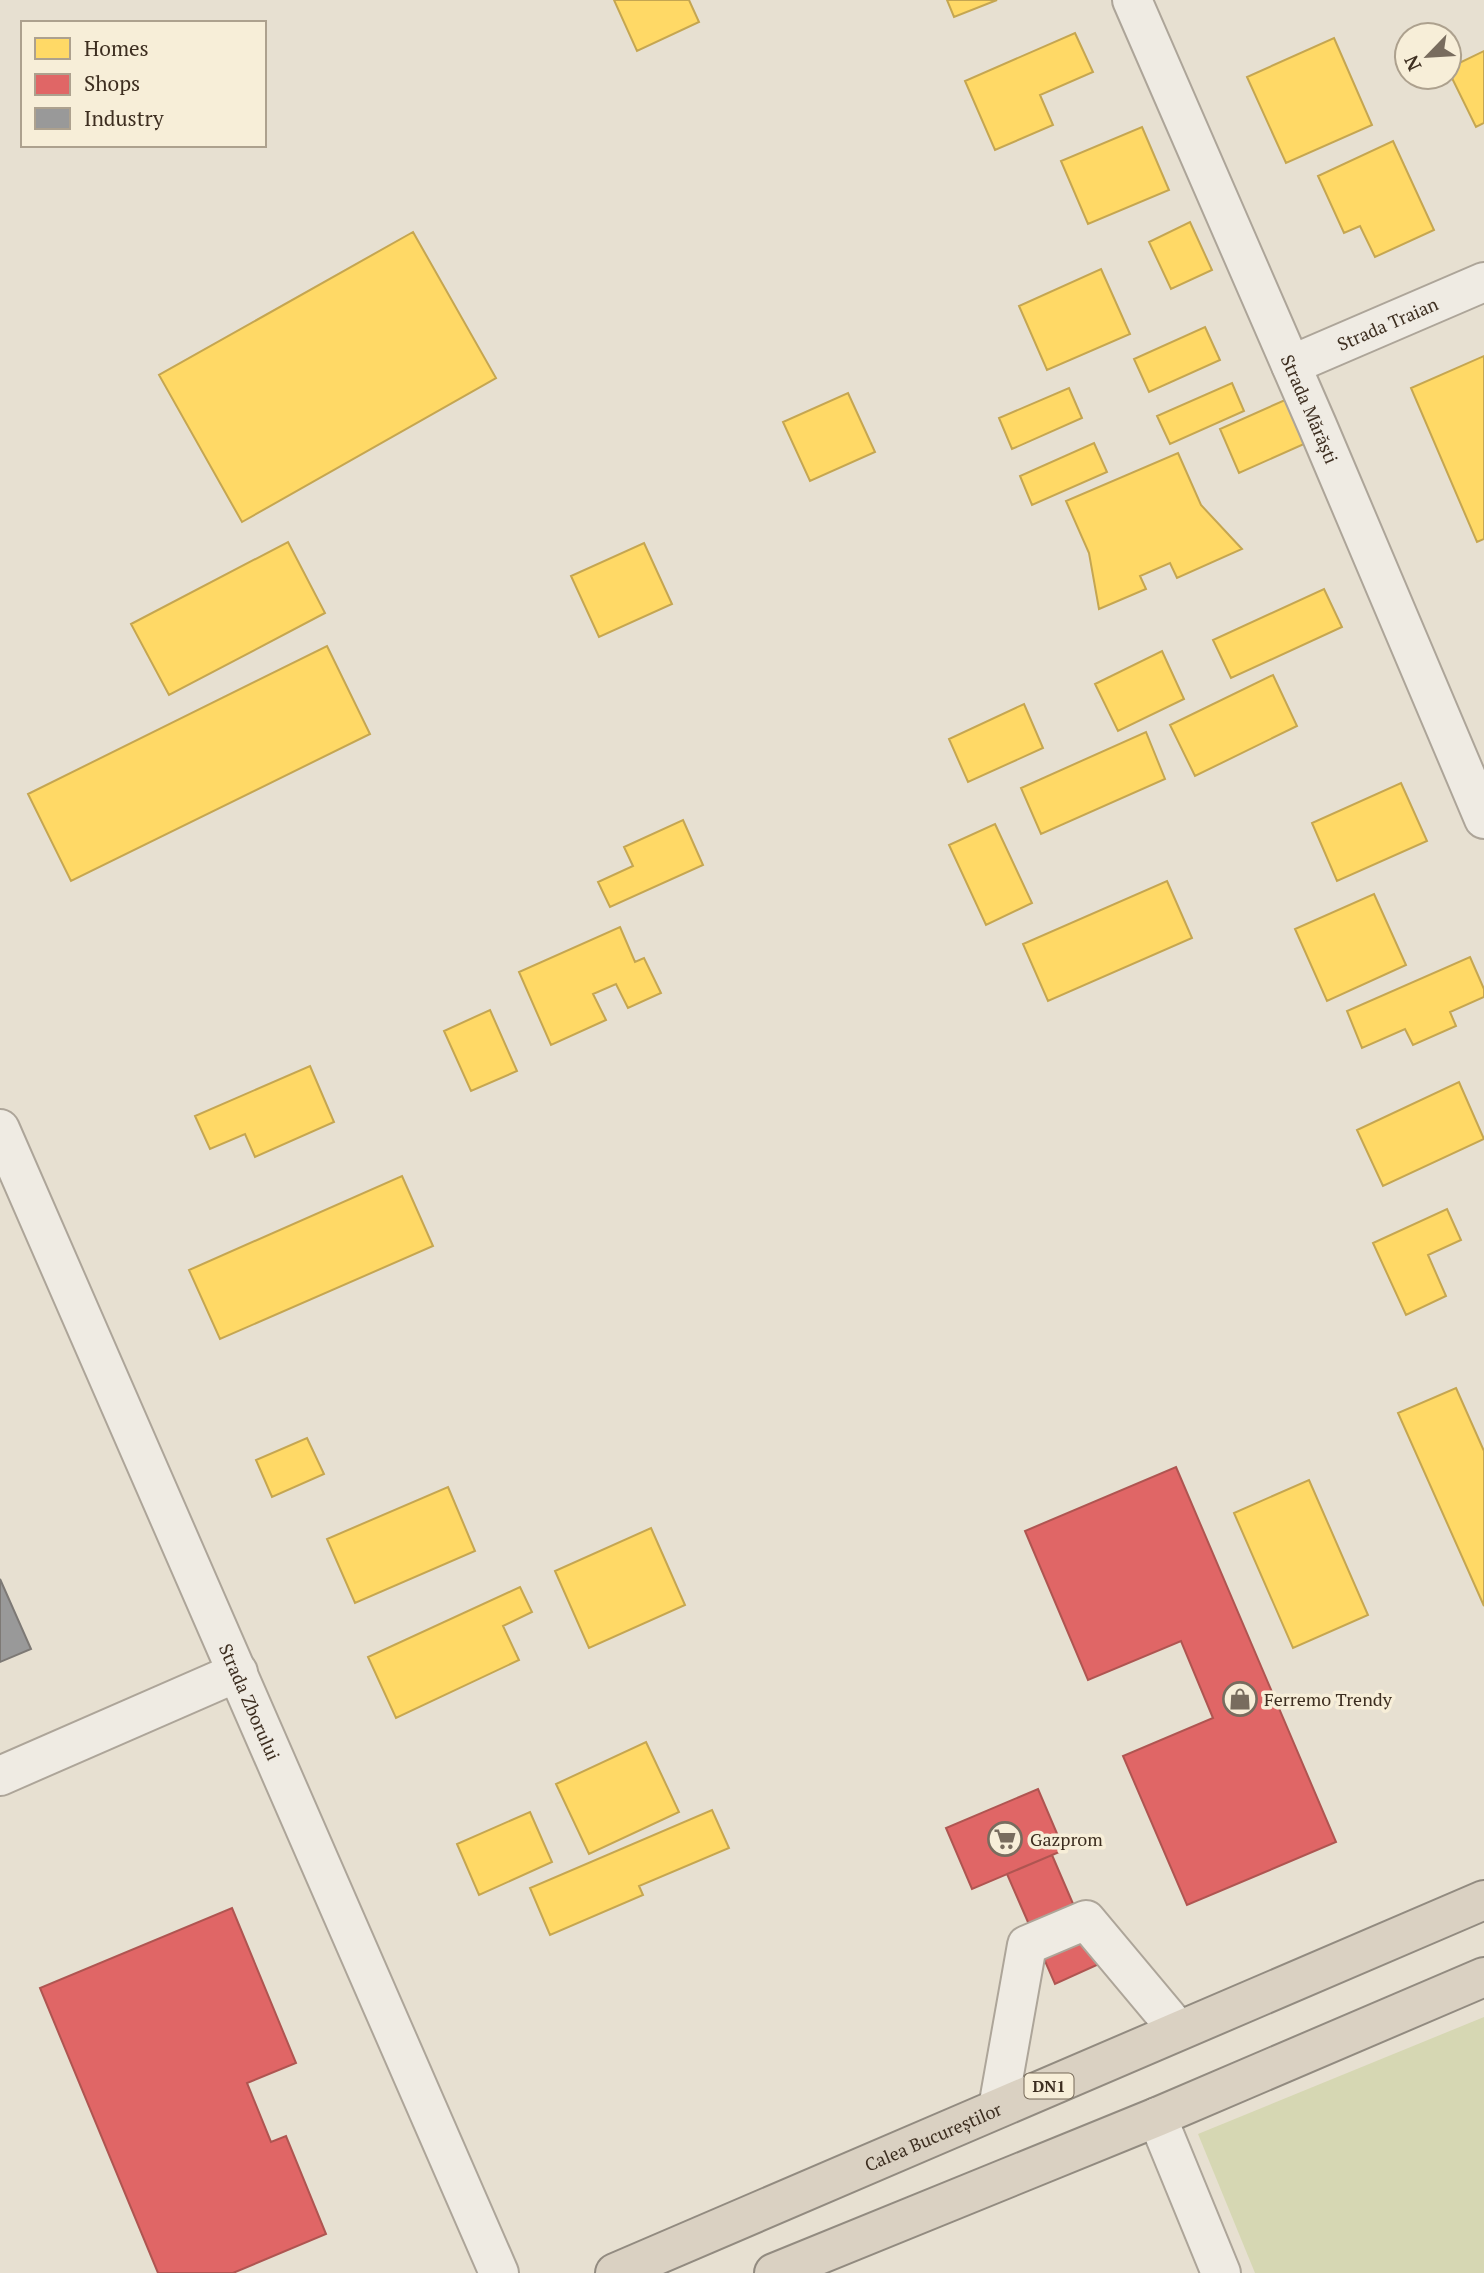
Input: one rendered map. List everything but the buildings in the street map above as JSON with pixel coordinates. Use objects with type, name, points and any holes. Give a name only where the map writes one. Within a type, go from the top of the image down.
[{"type":"highway","name":"Calea Bucureștilor","points":[[615,2273],[1484,1900]]},
{"type":"highway","points":[[774,2273],[1157,2117],[1484,1977]]},
{"type":"street","name":"Strada Mărăști","points":[[1132,0],[1484,819]]},
{"type":"street","name":"Strada Traian","points":[[1291,365],[1484,282]]},
{"type":"street","name":"Strada Zborului","points":[[0,1129],[499,2273]]},
{"type":"street","points":[[0,1776],[238,1672]]},
{"type":"street","points":[[998,2108],[1027,1945],[1086,1920],[1178,2030]]},
{"type":"street","points":[[1157,2117],[1221,2273]]},
{"type":"green space","points":[[1484,2017],[1484,2273],[1255,2273],[1198,2134]]},
{"type":"place","name":"Ferremo Trendy","points":[[1240,1699]]},
{"type":"place","name":"Gazprom","points":[[1005,1839]]}]
